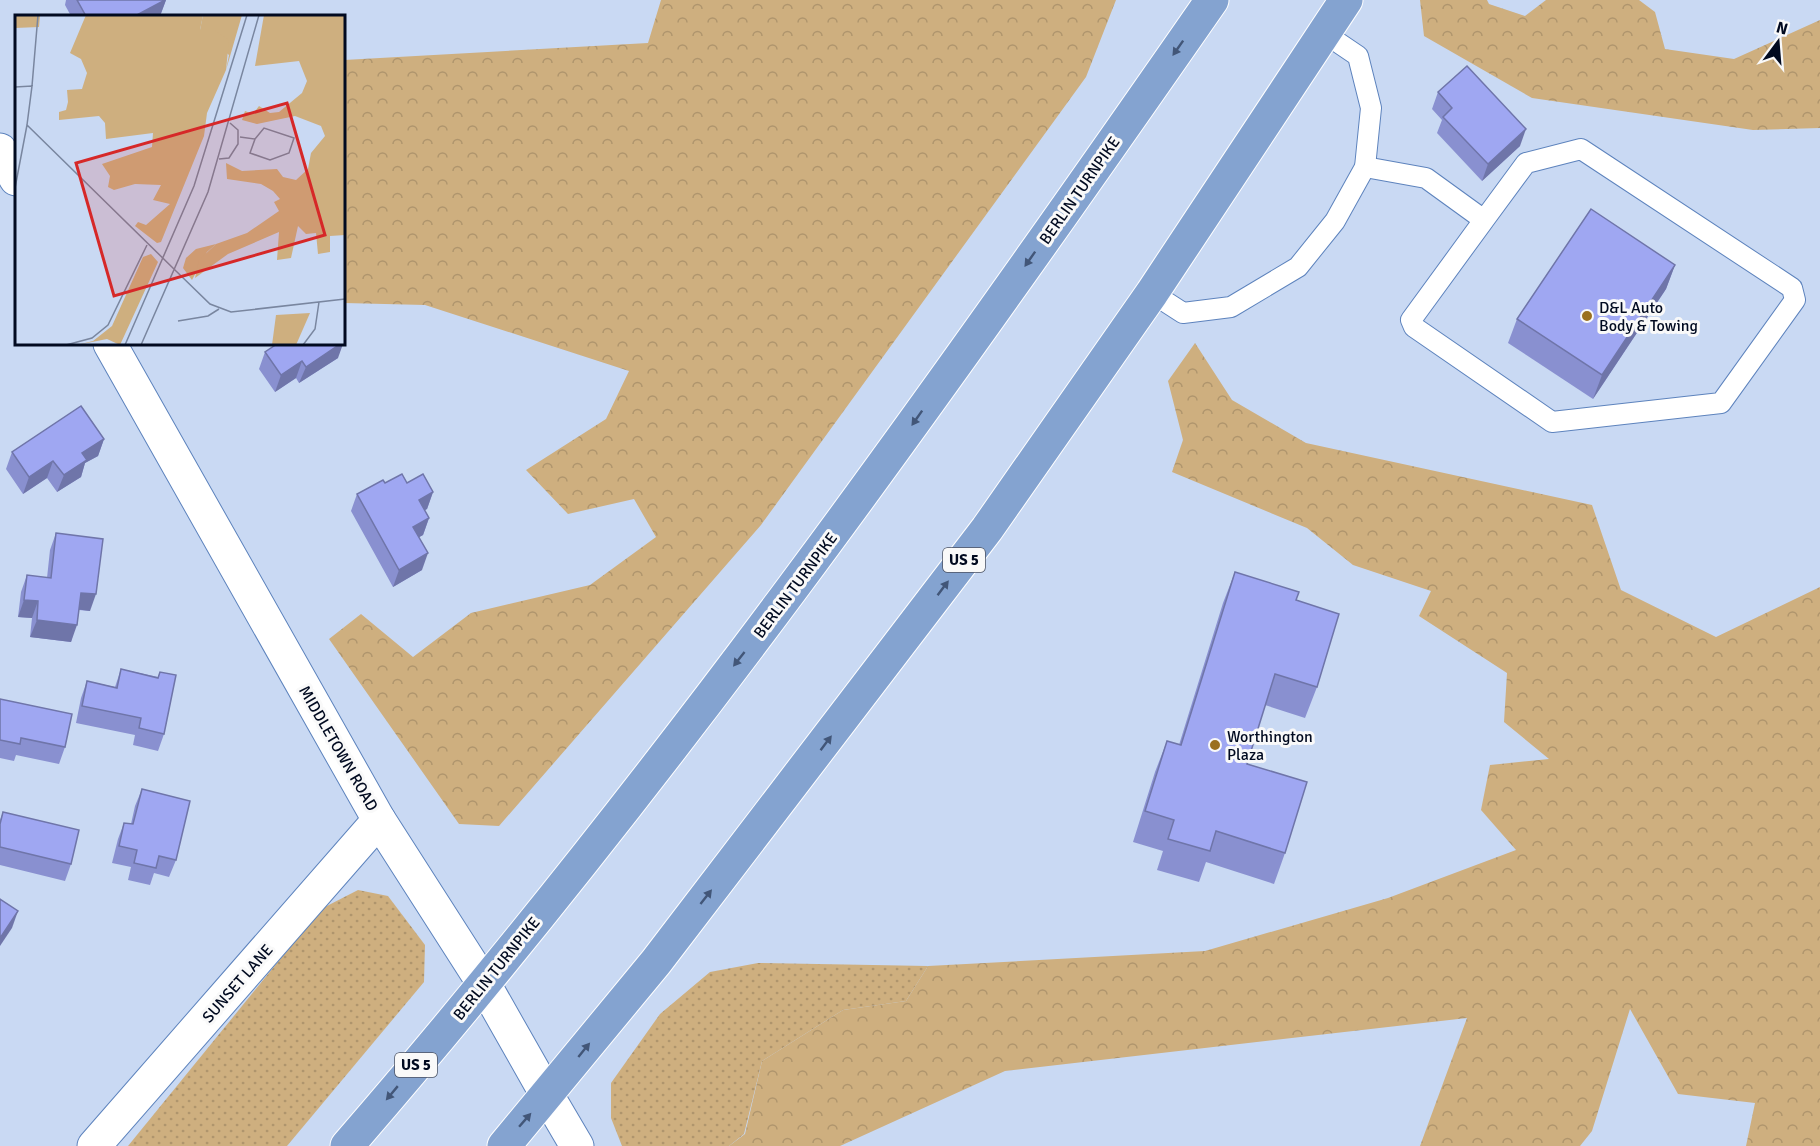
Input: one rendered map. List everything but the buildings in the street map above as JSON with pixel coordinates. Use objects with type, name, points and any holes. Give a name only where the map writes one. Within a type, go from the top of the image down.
[{"type":"highway","name":"BERLIN TURNPIKE","points":[[347,1146],[484,984],[778,608],[896,447],[1212,0]]},
{"type":"highway","name":"US 5","points":[[504,1146],[656,962],[875,679],[987,529],[1152,293],[1346,0]]},
{"type":"main road","points":[[0,150],[15,177]]},
{"type":"main road","name":"MIDDLETOWN ROAD","points":[[111,345],[379,820],[484,984],[577,1146]]},
{"type":"main road","name":"SUNSET LANE","points":[[94,1146],[379,820]]},
{"type":"lane","points":[[1152,293],[1183,313],[1232,307],[1298,267],[1335,221],[1365,167],[1371,108],[1358,56],[1324,33]]},
{"type":"lane","points":[[1581,149],[1792,288],[1796,300],[1721,403],[1552,422],[1414,327],[1411,320],[1484,220],[1526,163],[1581,149]]},
{"type":"lane","points":[[1365,167],[1426,178],[1484,220]]},
{"type":"green space","points":[[661,0],[1116,0],[1086,77],[761,525],[499,826],[459,824],[329,639],[361,614],[413,657],[471,613],[590,585],[656,537],[634,499],[568,514],[526,470],[606,419],[629,371],[425,305],[345,303],[345,60],[648,43]]},
{"type":"green space","points":[[1420,0],[1487,0],[1489,4],[1525,16],[1546,0],[1639,0],[1655,12],[1665,49],[1734,59],[1820,20],[1820,128],[1753,130],[1532,98],[1424,36]]},
{"type":"green space","points":[[1195,343],[1232,400],[1306,443],[1592,505],[1621,590],[1716,637],[1820,587],[1820,1146],[1746,1146],[1755,1103],[1678,1094],[1630,1009],[1592,1131],[1580,1146],[1420,1146],[1467,1018],[1005,1071],[840,1146],[729,1146],[745,1134],[762,1061],[843,1010],[906,1001],[928,966],[1205,951],[1388,898],[1516,850],[1481,810],[1490,765],[1549,759],[1504,722],[1507,673],[1419,616],[1431,591],[1353,565],[1307,528],[1172,472],[1183,440],[1168,381]]},
{"type":"green space","points":[[358,890],[388,896],[425,945],[424,982],[287,1146],[128,1146],[321,909]]},
{"type":"green space","points":[[758,963],[928,966],[906,1001],[843,1010],[762,1061],[744,1134],[729,1146],[622,1146],[611,1118],[611,1083],[660,1014],[710,972]]},
{"type":"place","name":"D&L Auto Body & Towing","points":[[1587,316]]},
{"type":"place","name":"Worthington Plaza","points":[[1215,745]]}]
